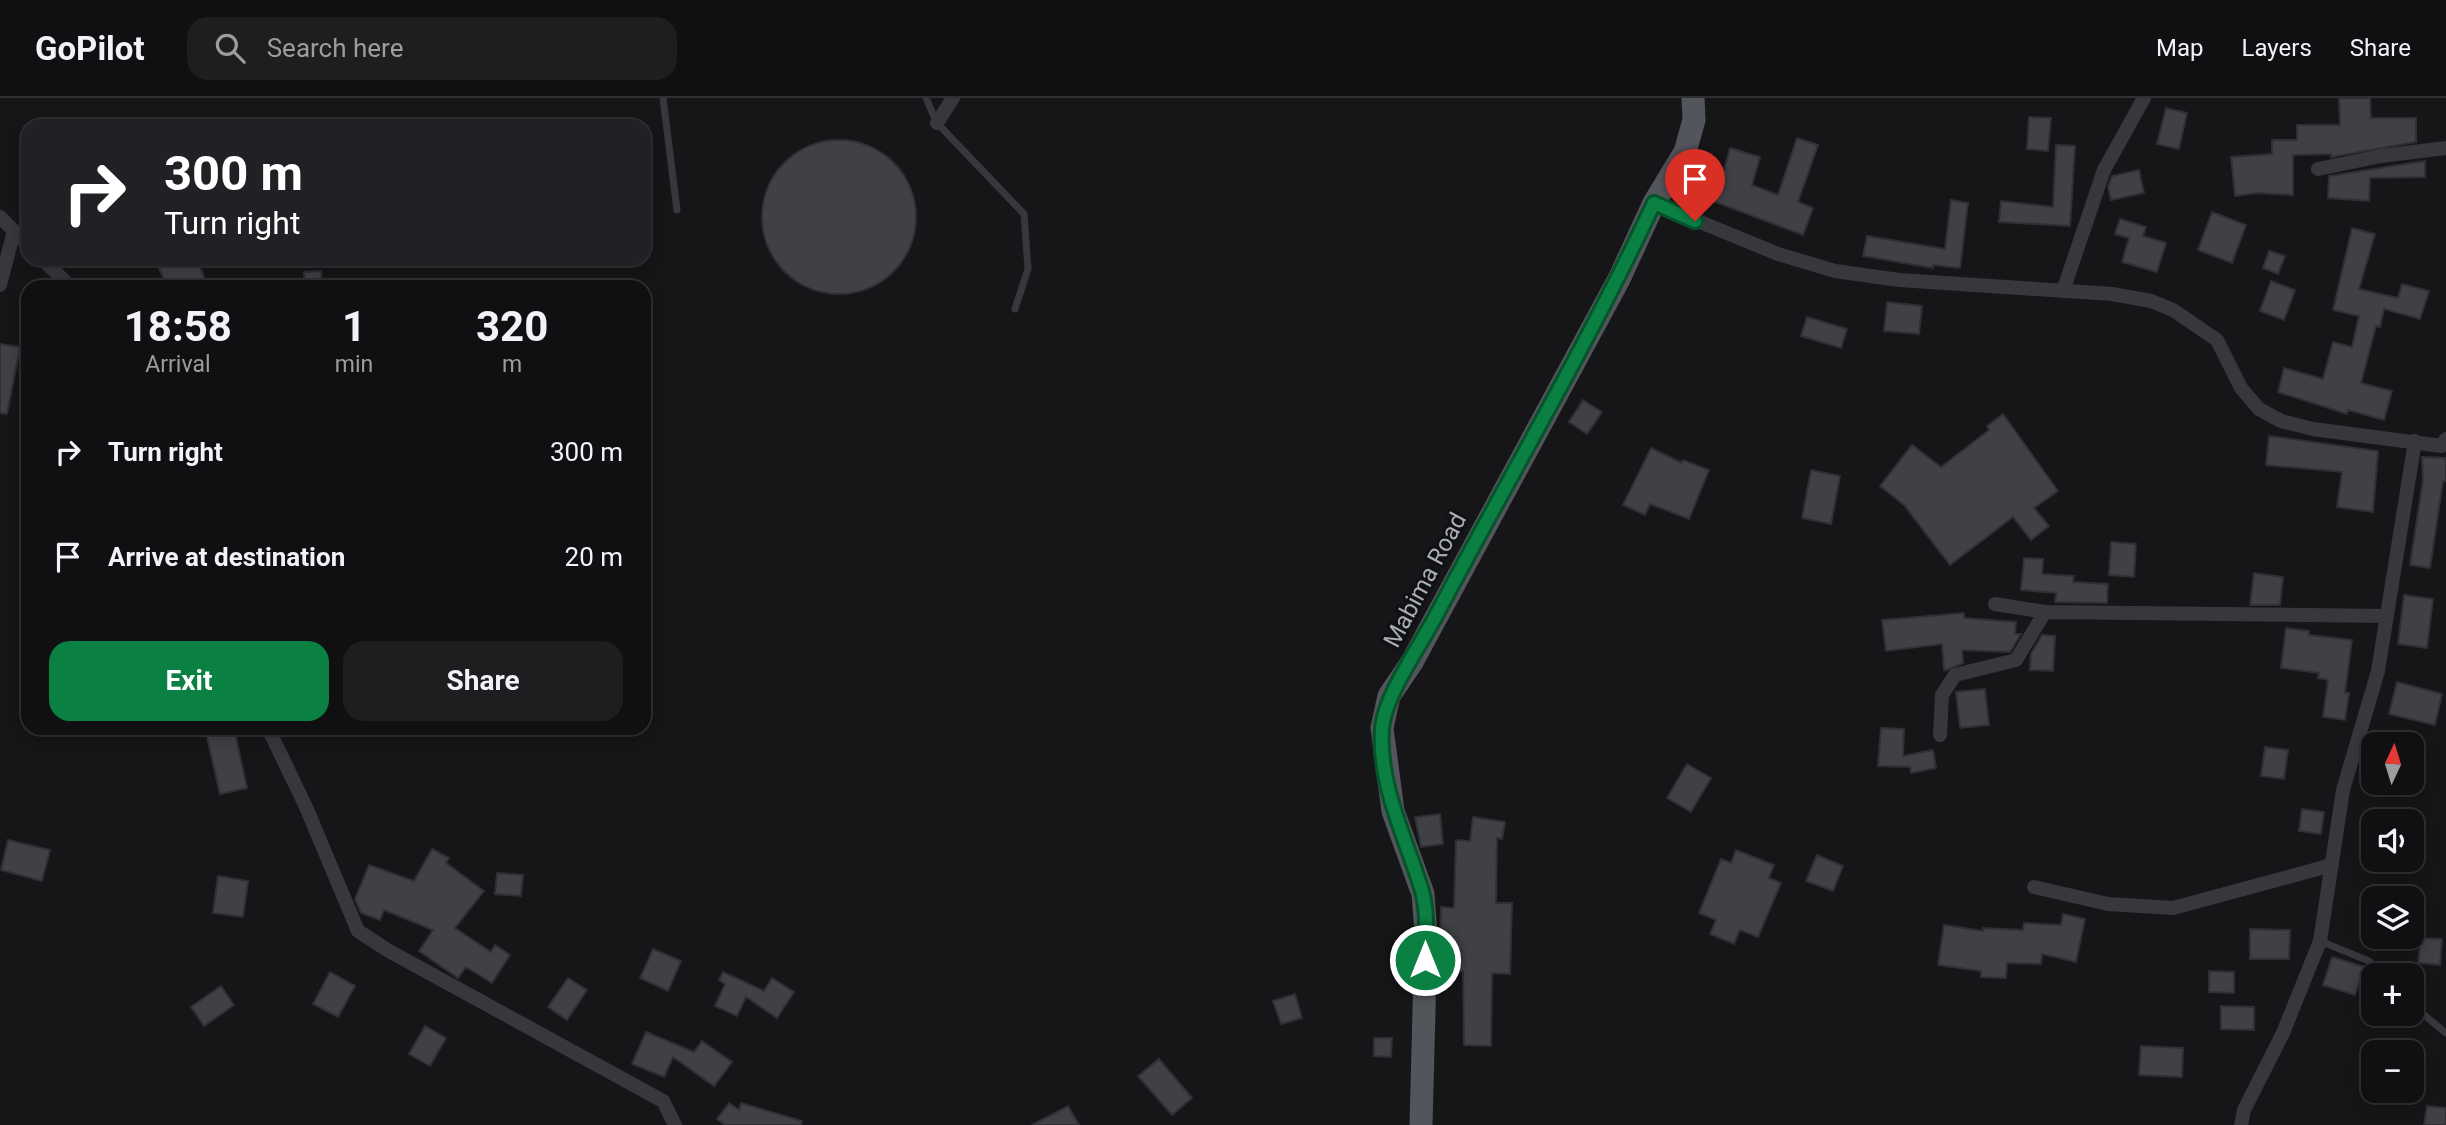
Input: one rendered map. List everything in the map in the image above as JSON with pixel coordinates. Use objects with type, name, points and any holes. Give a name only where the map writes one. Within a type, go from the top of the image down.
[{"type":"main road","name":"Mabima Road","points":[[1421,1125],[1426,934],[1423,894],[1393,811],[1384,763],[1382,728],[1389,696],[1412,662],[1505,484],[1619,279],[1654,203],[1685,152],[1694,120],[1693,98]]},
{"type":"street","points":[[937,123],[953,98]]},
{"type":"street","points":[[2063,291],[2104,170],[2144,98]]},
{"type":"street","points":[[2318,169],[2381,156],[2446,148]]},
{"type":"street","points":[[1654,203],[1778,254],[1835,271],[1899,280],[2112,294],[2151,301],[2200,326],[2217,340],[2241,388],[2259,409],[2281,421],[2313,429],[2445,444]]},
{"type":"street","points":[[0,218],[21,238]]},
{"type":"street","points":[[0,285],[14,231]]},
{"type":"street","points":[[49,266],[64,280]]},
{"type":"street","points":[[2241,1125],[2244,1110],[2283,1033],[2320,941],[2343,790],[2378,671],[2415,441]]},
{"type":"street","points":[[1994,604],[2045,612],[2386,616]]},
{"type":"street","points":[[1940,735],[1942,695],[1955,676],[2016,660],[2045,612]]},
{"type":"street","points":[[271,735],[306,807],[358,931],[389,951],[663,1101],[675,1125]]},
{"type":"street","points":[[2035,887],[2108,904],[2173,908],[2332,865]]},
{"type":"lane","points":[[663,98],[677,210]]},
{"type":"lane","points":[[926,98],[937,123],[1024,214],[1028,269],[1015,309]]},
{"type":"lane","points":[[2320,941],[2371,963]]},
{"type":"lane","points":[[2424,1015],[2446,1033]]},
{"type":"building","points":[[2339,98],[2370,98],[2371,118],[2416,118],[2416,142],[2331,157],[2331,154],[2293,155],[2293,195],[2256,193],[2235,196],[2231,157],[2272,154],[2272,140],[2297,140],[2297,125],[2340,125]]},
{"type":"building","points":[[2166,108],[2187,113],[2179,149],[2157,144]]},
{"type":"building","points":[[2029,117],[2051,118],[2048,151],[2027,149]]},
{"type":"building","points":[[1797,138],[1818,145],[1798,202],[1813,208],[1803,235],[1702,197],[1712,170],[1723,174],[1730,148],[1760,157],[1752,185],[1778,195]]},
{"type":"building","points":[[839,140],[868,146],[893,163],[910,188],[916,217],[910,246],[893,271],[868,288],[839,294],[810,288],[785,271],[768,246],[762,217],[768,188],[785,163],[810,146]]},
{"type":"building","points":[[2056,145],[2075,146],[2070,226],[1999,222],[2001,201],[2053,207]]},
{"type":"building","points":[[2425,161],[2425,177],[2370,178],[2369,201],[2328,198],[2329,176]]},
{"type":"building","points":[[2139,170],[2144,193],[2111,200],[2108,187],[2112,176]]},
{"type":"building","points":[[1951,200],[1968,203],[1960,268],[1933,265],[1933,268],[1863,256],[1867,236],[1945,249]]},
{"type":"building","points":[[2212,212],[2246,225],[2232,263],[2198,250]]},
{"type":"building","points":[[2120,219],[2146,227],[2143,236],[2166,243],[2157,272],[2122,262],[2129,238],[2115,234]]},
{"type":"building","points":[[2352,228],[2375,234],[2359,289],[2398,298],[2402,284],[2429,291],[2420,319],[2384,309],[2380,327],[2376,326],[2361,383],[2392,391],[2384,420],[2348,410],[2347,414],[2278,392],[2284,368],[2323,379],[2333,342],[2352,347],[2359,316],[2333,310]]},
{"type":"building","points":[[2269,251],[2285,256],[2278,274],[2263,268]]},
{"type":"building","points":[[158,266],[200,266],[205,280],[164,280]]},
{"type":"building","points":[[321,271],[322,280],[305,280],[304,272]]},
{"type":"building","points":[[2271,281],[2295,290],[2284,320],[2260,311]]},
{"type":"building","points":[[1887,302],[1922,306],[1919,334],[1884,331]]},
{"type":"building","points":[[1807,317],[1847,329],[1841,348],[1801,336]]},
{"type":"building","points":[[0,344],[20,347],[7,414],[0,413]]},
{"type":"building","points":[[1583,400],[1602,412],[1587,434],[1569,422]]},
{"type":"building","points":[[2003,414],[2058,491],[2034,508],[2049,526],[2031,540],[2013,517],[1950,565],[1904,505],[1880,486],[1912,445],[1941,467],[1989,430],[1987,426]]},
{"type":"building","points":[[2269,436],[2378,451],[2373,512],[2337,507],[2342,472],[2266,465]]},
{"type":"building","points":[[1651,448],[1682,463],[1683,460],[1709,470],[1689,519],[1650,504],[1645,515],[1623,505]]},
{"type":"building","points":[[2422,457],[2446,458],[2446,481],[2443,481],[2430,568],[2410,565],[2423,480]]},
{"type":"building","points":[[1811,470],[1840,476],[1831,524],[1802,518]]},
{"type":"building","points":[[2111,542],[2136,544],[2134,577],[2109,575]]},
{"type":"building","points":[[2024,558],[2043,559],[2042,574],[2074,576],[2073,582],[2108,584],[2107,603],[2055,602],[2056,593],[2021,590]]},
{"type":"building","points":[[2254,573],[2283,577],[2280,605],[2250,605]]},
{"type":"building","points":[[2404,595],[2433,599],[2427,648],[2398,644]]},
{"type":"building","points":[[1964,613],[1964,618],[2016,622],[2015,634],[2021,634],[2010,652],[1962,650],[1963,663],[1947,670],[1944,670],[1942,644],[1886,651],[1882,620]]},
{"type":"building","points":[[2286,628],[2309,631],[2309,635],[2352,640],[2345,693],[2349,693],[2345,720],[2323,717],[2328,680],[2318,678],[2319,673],[2281,668]]},
{"type":"building","points":[[2042,635],[2055,636],[2053,671],[2030,670],[2031,654]]},
{"type":"building","points":[[2397,682],[2442,694],[2435,725],[2389,714]]},
{"type":"building","points":[[1985,689],[1989,725],[1960,728],[1956,692]]},
{"type":"building","points":[[1881,728],[1904,729],[1903,756],[1933,750],[1936,768],[1911,773],[1910,767],[1878,766]]},
{"type":"building","points":[[207,735],[236,735],[247,788],[220,794]]},
{"type":"building","points":[[2265,747],[2288,750],[2284,779],[2261,776]]},
{"type":"building","points":[[1687,764],[1711,778],[1691,812],[1667,798]]},
{"type":"building","points":[[2302,809],[2324,812],[2321,834],[2299,831]]},
{"type":"building","points":[[1440,814],[1443,844],[1421,847],[1415,817]]},
{"type":"building","points":[[1473,817],[1505,822],[1502,839],[1497,838],[1496,903],[1512,903],[1510,974],[1492,973],[1491,1046],[1464,1045],[1463,972],[1439,972],[1441,907],[1454,908],[1456,840],[1470,841]]},
{"type":"building","points":[[8,840],[50,850],[42,881],[1,870]]},
{"type":"building","points":[[432,849],[449,858],[446,863],[484,891],[455,928],[491,952],[495,945],[510,955],[492,983],[466,967],[458,978],[419,951],[433,930],[384,910],[380,920],[361,913],[355,899],[369,865],[414,881]]},
{"type":"building","points":[[1736,850],[1774,865],[1769,878],[1781,883],[1758,937],[1740,930],[1734,944],[1710,934],[1716,920],[1699,913],[1721,859],[1731,863]]},
{"type":"building","points":[[1817,855],[1843,866],[1833,891],[1806,881]]},
{"type":"building","points":[[497,873],[523,875],[521,896],[495,894]]},
{"type":"building","points":[[218,876],[248,881],[243,917],[213,913]]},
{"type":"building","points":[[2063,914],[2085,919],[2076,962],[2042,954],[2041,964],[2007,963],[2006,978],[1981,977],[1981,971],[1938,965],[1944,925],[1983,931],[1983,928],[2023,930],[2024,923],[2061,925]]},
{"type":"building","points":[[2250,929],[2290,930],[2289,959],[2250,959]]},
{"type":"building","points":[[2424,938],[2442,939],[2440,965],[2418,963],[2420,949],[2424,949]]},
{"type":"building","points":[[653,949],[681,961],[668,991],[640,978]]},
{"type":"building","points":[[2332,957],[2361,966],[2355,995],[2323,985]]},
{"type":"building","points":[[2209,971],[2234,972],[2234,993],[2209,992]]},
{"type":"building","points":[[330,972],[355,986],[338,1017],[313,1004]]},
{"type":"building","points":[[723,972],[764,991],[772,978],[794,992],[777,1018],[746,997],[737,1016],[715,1006],[725,984],[719,980]]},
{"type":"building","points":[[568,978],[587,990],[567,1020],[548,1007]]},
{"type":"building","points":[[221,986],[234,1005],[204,1026],[191,1007]]},
{"type":"building","points":[[1295,994],[1302,1018],[1281,1024],[1273,1001]]},
{"type":"building","points":[[2221,1006],[2254,1007],[2254,1030],[2221,1029]]},
{"type":"building","points":[[425,1026],[446,1038],[430,1066],[409,1054]]},
{"type":"building","points":[[646,1032],[694,1052],[702,1041],[732,1062],[714,1086],[673,1057],[664,1077],[632,1064]]},
{"type":"building","points":[[1374,1038],[1392,1038],[1391,1057],[1374,1056]]},
{"type":"building","points":[[2141,1046],[2183,1048],[2182,1077],[2139,1075]]},
{"type":"building","points":[[1159,1059],[1192,1098],[1172,1115],[1138,1076]]},
{"type":"building","points":[[729,1103],[739,1110],[741,1103],[802,1121],[801,1125],[725,1125],[717,1119]]},
{"type":"building","points":[[1068,1106],[1079,1125],[1032,1125]]},
{"type":"building","points":[[2427,1106],[2446,1108],[2446,1125],[2424,1125]]},
{"type":"route","points":[[1425,960],[1423,894],[1393,811],[1384,763],[1382,728],[1389,696],[1412,662],[1505,484],[1576,360],[1619,279],[1654,203],[1695,221]]}]
